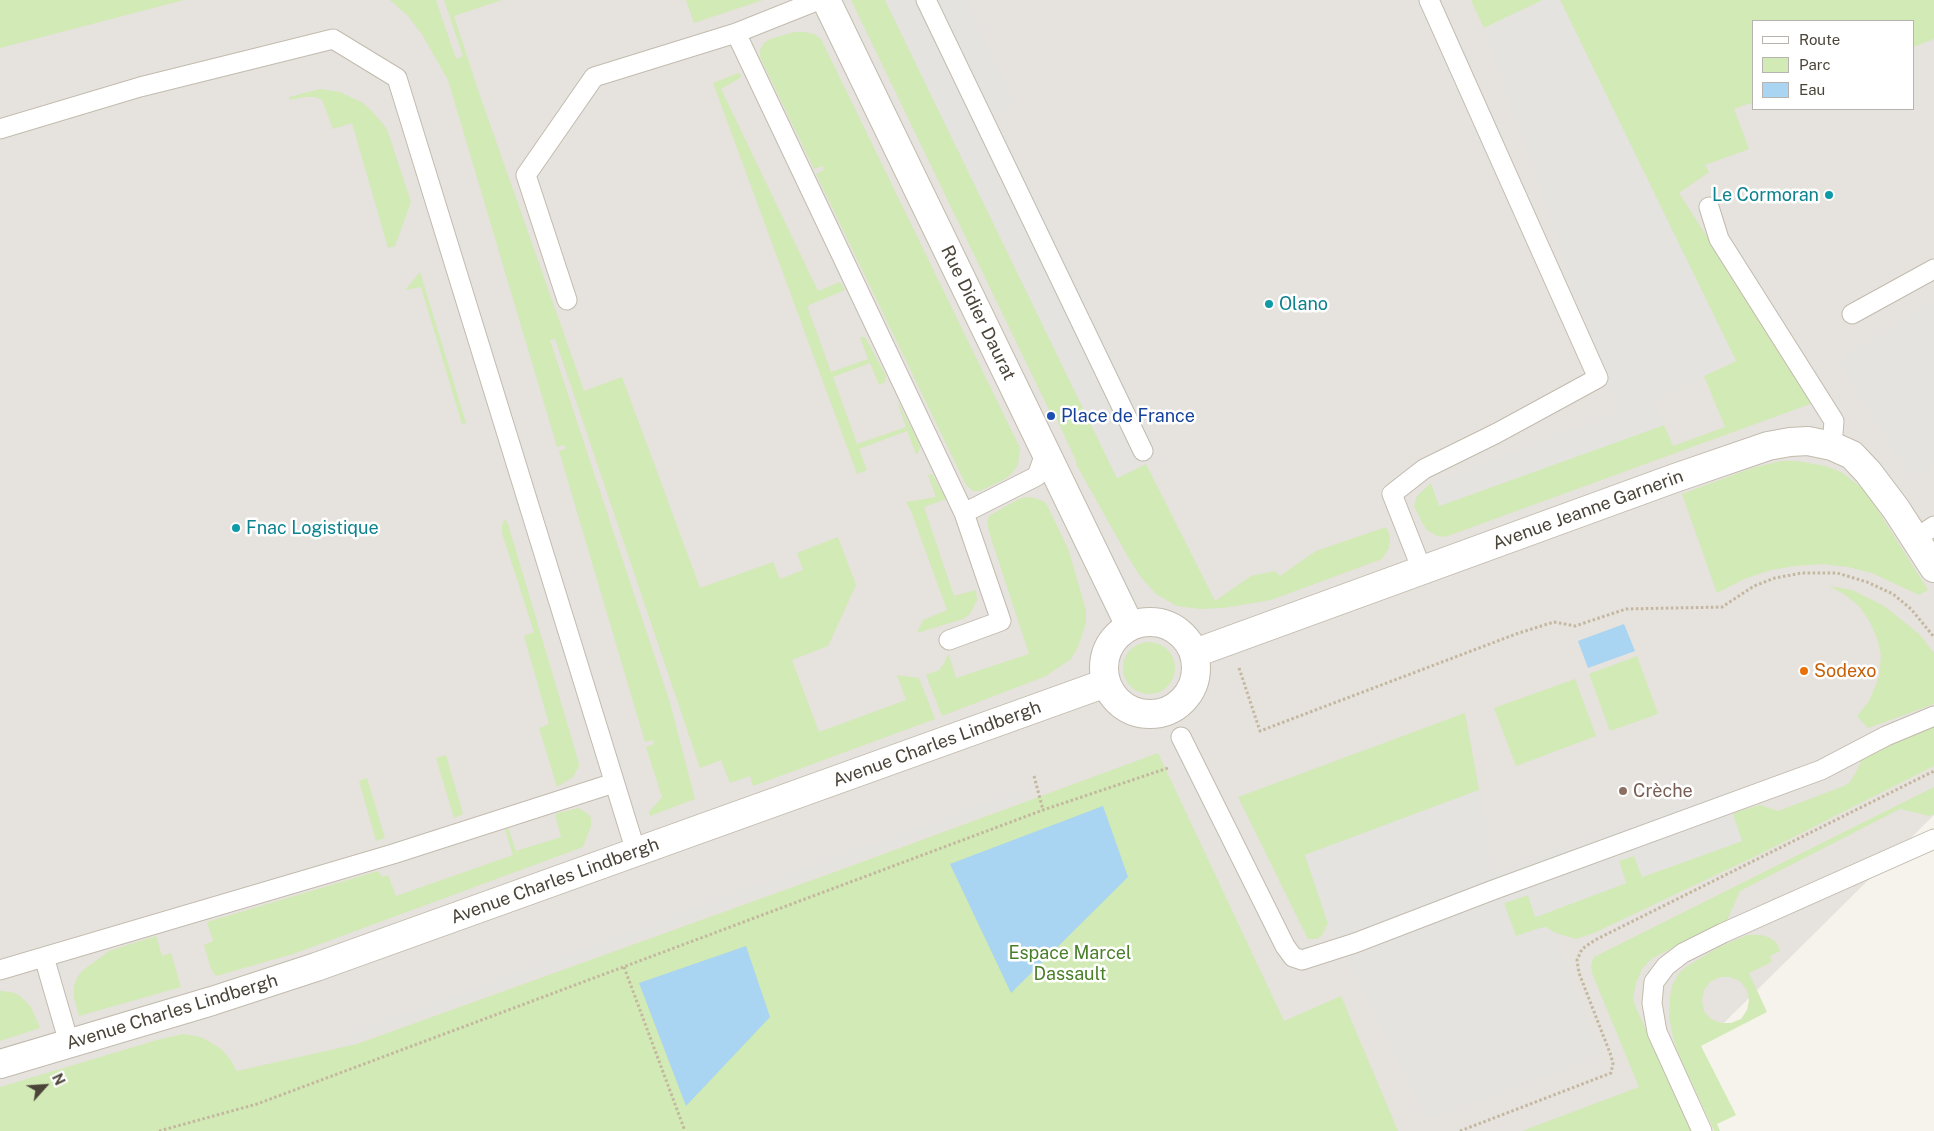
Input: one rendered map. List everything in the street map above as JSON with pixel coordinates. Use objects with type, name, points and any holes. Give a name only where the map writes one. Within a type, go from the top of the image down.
[{"type":"street","name":"Rue Didier Daurat","points":[[826,0],[1130,626]]},
{"type":"street","name":"Avenue Jeanne Garnerin","points":[[1195,653],[1768,446],[1808,441],[1832,446],[1852,455],[1868,472],[1929,550]]},
{"type":"street","points":[[1149,622],[1169,625],[1184,636],[1195,653],[1197,667],[1195,682],[1189,695],[1178,706],[1165,713],[1151,715],[1136,713],[1123,706],[1113,696],[1106,683],[1104,666],[1108,650],[1117,636],[1130,626],[1149,622]]},
{"type":"street","name":"Avenue Charles Lindbergh","points":[[0,1064],[212,1001],[316,967],[1106,683]]},
{"type":"lane","points":[[567,300],[526,175],[594,78],[736,33],[819,0]]},
{"type":"lane","points":[[926,0],[1143,451]]},
{"type":"lane","points":[[1422,570],[1392,494],[1424,469],[1497,433],[1598,378],[1429,0]]},
{"type":"lane","points":[[736,33],[964,513],[1001,621],[949,640]]},
{"type":"lane","points":[[0,129],[140,87],[333,39],[397,78],[636,852]]},
{"type":"lane","points":[[1709,207],[1719,239],[1834,421],[1832,446]]},
{"type":"lane","points":[[1852,314],[1934,268]]},
{"type":"lane","points":[[964,513],[1037,476],[1046,451]]},
{"type":"lane","points":[[1181,737],[1285,946],[1293,957],[1302,960],[1356,944],[1502,886],[1822,770],[1886,736],[1934,716]]},
{"type":"lane","points":[[0,970],[393,854],[614,783]]},
{"type":"lane","points":[[1702,1131],[1657,1032],[1652,1003],[1654,982],[1666,966],[1683,953],[1723,932],[1934,839]]},
{"type":"lane","points":[[44,957],[69,1044]]},
{"type":"path","points":[[1238,665],[1260,731],[1516,634],[1554,622],[1575,626],[1626,609],[1722,607],[1754,586],[1774,578],[1802,573],[1837,573],[1867,582],[1893,594],[1911,608],[1934,637]]},
{"type":"path","points":[[159,1131],[257,1104],[1043,810],[1192,760]]},
{"type":"path","points":[[1034,776],[1043,810]]},
{"type":"path","points":[[624,967],[685,1131]]},
{"type":"shaded area","points":[[0,0],[1934,0],[1934,815],[1639,1107],[1646,1131],[0,1131]]},
{"type":"shaded area","points":[[885,0],[966,0],[1015,103],[994,113],[1160,457],[1117,478]]},
{"type":"shaded area","points":[[1543,0],[1560,0],[1736,361],[1652,400],[1664,425],[1439,506],[1431,483],[1618,412],[1484,28]]},
{"type":"shaded area","points":[[1934,301],[1934,464],[1912,478],[1837,362]]},
{"type":"shaded area","points":[[1479,790],[1494,873],[1725,791],[1742,841],[1642,877],[1634,856],[1619,861],[1626,883],[1535,917],[1528,895],[1504,903],[1516,936],[1546,927],[1553,932],[1600,1055],[1426,1120],[1356,974],[1328,923],[1305,855]]},
{"type":"shaded area","points":[[1019,791],[1022,800],[356,1041],[353,1032]]},
{"type":"green space","points":[[0,0],[184,0],[0,48]]},
{"type":"green space","points":[[390,0],[436,0],[456,59],[463,56],[444,0],[502,0],[454,16],[479,93],[584,391],[622,377],[700,588],[773,562],[780,579],[803,570],[797,553],[838,537],[856,585],[828,646],[792,660],[819,732],[906,700],[897,675],[919,678],[935,719],[753,786],[750,776],[730,783],[721,760],[700,768],[555,339],[550,340],[670,703],[695,799],[650,816],[649,812],[662,797],[646,747],[654,744],[653,740],[645,742],[559,451],[566,449],[564,445],[557,447],[448,80],[423,36],[409,17]]},
{"type":"green space","points":[[686,0],[763,0],[694,23]]},
{"type":"green space","points":[[851,0],[885,0],[1117,478],[1146,464],[1215,601],[1251,576],[1275,571],[1280,576],[1316,551],[1386,527],[1390,536],[1389,548],[1382,559],[1271,600],[1223,608],[1200,609],[1177,606],[1156,594],[1140,576],[1127,555],[1076,464],[1053,411],[1050,412]]},
{"type":"green space","points":[[1471,0],[1543,0],[1484,28]]},
{"type":"green space","points":[[1560,0],[1934,0],[1934,39],[1914,47],[1914,20],[1752,20],[1752,104],[1750,103],[1734,109],[1749,149],[1705,165],[1709,172],[1679,193],[1813,403],[1445,537],[1437,536],[1427,530],[1414,506],[1417,496],[1431,483],[1439,506],[1664,425],[1673,446],[1725,427],[1704,376],[1736,361]]},
{"type":"green space","points":[[794,32],[814,34],[821,39],[1020,448],[1018,465],[1011,474],[980,491],[973,491],[966,485],[816,174],[824,170],[823,166],[814,169],[760,57],[760,50],[764,43],[770,39]]},
{"type":"green space","points":[[738,73],[741,75],[740,78],[721,89],[818,291],[840,282],[845,290],[807,306],[831,372],[868,359],[860,337],[865,337],[886,376],[885,382],[879,385],[870,363],[833,377],[857,444],[906,427],[899,404],[920,445],[919,452],[916,454],[907,431],[859,449],[867,470],[857,474],[713,83]]},
{"type":"green space","points":[[320,89],[340,92],[363,103],[387,129],[411,202],[395,246],[388,248],[352,123],[333,129],[322,100],[315,97],[305,97],[289,100],[289,97]]},
{"type":"green space","points":[[420,272],[466,423],[462,424],[421,287],[405,290]]},
{"type":"green space","points":[[1781,461],[1797,461],[1825,466],[1841,472],[1865,490],[1928,590],[1919,595],[1872,573],[1848,567],[1822,564],[1771,570],[1744,579],[1717,593],[1682,494],[1752,468]]},
{"type":"green space","points":[[932,474],[946,499],[924,507],[954,596],[976,590],[977,600],[970,614],[963,619],[917,633],[923,620],[947,610],[906,502],[936,497],[928,475]]},
{"type":"green space","points":[[1028,497],[1046,503],[1069,551],[1086,611],[1086,623],[1078,647],[1071,659],[1046,676],[942,716],[926,675],[939,670],[947,656],[949,655],[956,678],[1029,654],[987,522],[989,516],[1019,499]]},
{"type":"green space","points":[[505,519],[578,760],[579,766],[573,777],[557,787],[539,728],[549,724],[524,636],[534,632],[502,533],[502,525]]},
{"type":"green space","points":[[1829,586],[1852,590],[1884,606],[1919,634],[1934,653],[1934,704],[1868,728],[1857,716],[1869,701],[1879,677],[1881,656],[1878,641],[1870,622],[1859,606],[1844,594]]},
{"type":"green space","points":[[1149,642],[1159,644],[1167,650],[1173,658],[1175,668],[1173,678],[1167,686],[1159,692],[1149,694],[1139,692],[1131,686],[1125,678],[1123,668],[1125,658],[1131,650],[1139,644]]},
{"type":"green space","points":[[1637,656],[1658,714],[1610,731],[1589,674]]},
{"type":"green space","points":[[1575,679],[1596,736],[1516,766],[1494,708]]},
{"type":"green space","points":[[1465,713],[1479,790],[1305,855],[1328,923],[1322,935],[1317,939],[1308,939],[1238,797]]},
{"type":"green space","points":[[1934,726],[1934,766],[1758,855],[1594,933],[1576,939],[1553,932],[1550,929],[1540,928],[1516,937],[1507,913],[1370,950],[1528,895],[1536,917],[1626,883],[1619,861],[1634,855],[1642,877],[1742,841],[1734,819],[1736,812],[1760,805],[1778,811],[1844,786],[1850,782],[1865,753]]},
{"type":"green space","name":"Espace Marcel Dassault","points":[[1158,753],[1284,1021],[1341,996],[1398,1131],[0,1131],[0,1087],[183,1034],[201,1037],[220,1048],[230,1059],[237,1071],[357,1044]]},
{"type":"green space","points":[[446,755],[463,814],[454,818],[436,758]]},
{"type":"green space","points":[[367,778],[385,838],[376,841],[359,781]]},
{"type":"green space","points":[[1934,787],[1934,814],[1930,816],[1900,809],[1740,891],[1727,920],[1651,959],[1642,969],[1636,983],[1633,998],[1636,1008],[1692,1131],[1522,1131],[1639,1087],[1592,973],[1591,965],[1594,957]]},
{"type":"green space","points":[[578,808],[587,813],[591,818],[591,826],[583,847],[293,954],[216,976],[211,969],[204,945],[213,941],[207,922],[378,871],[382,877],[388,875],[396,896],[513,855],[505,829],[508,828],[516,851],[561,837],[555,814]]},
{"type":"green space","points":[[1747,935],[1760,935],[1776,942],[1780,951],[1770,956],[1772,962],[1749,973],[1767,1012],[1701,1046],[1736,1115],[1717,1124],[1720,1131],[1714,1131],[1679,1056],[1669,1018],[1672,986],[1679,973],[1719,947]],"holes":[[[1720,977],[1730,977],[1740,981],[1747,990],[1749,1000],[1747,1010],[1741,1019],[1731,1023],[1721,1023],[1711,1019],[1704,1011],[1702,1001],[1704,990],[1710,982]]]},
{"type":"green space","points":[[156,936],[162,956],[171,953],[181,987],[79,1016],[74,998],[74,986],[82,971],[109,951]]},
{"type":"green space","points":[[0,991],[19,995],[31,1007],[40,1028],[0,1041]]},
{"type":"water","points":[[1624,624],[1635,651],[1588,668],[1578,641]]},
{"type":"water","points":[[1103,806],[1128,877],[1011,993],[950,864]]},
{"type":"water","points":[[746,946],[770,1017],[686,1106],[639,983]]},
{"type":"place","name":"Le Cormoran","points":[[1829,195]]},
{"type":"place","name":"Olano","points":[[1269,304]]},
{"type":"place","name":"Place de France","points":[[1051,416]]},
{"type":"place","name":"Fnac Logistique","points":[[236,528]]},
{"type":"place","name":"Sodexo","points":[[1804,671]]},
{"type":"place","name":"Crèche","points":[[1623,791]]}]
